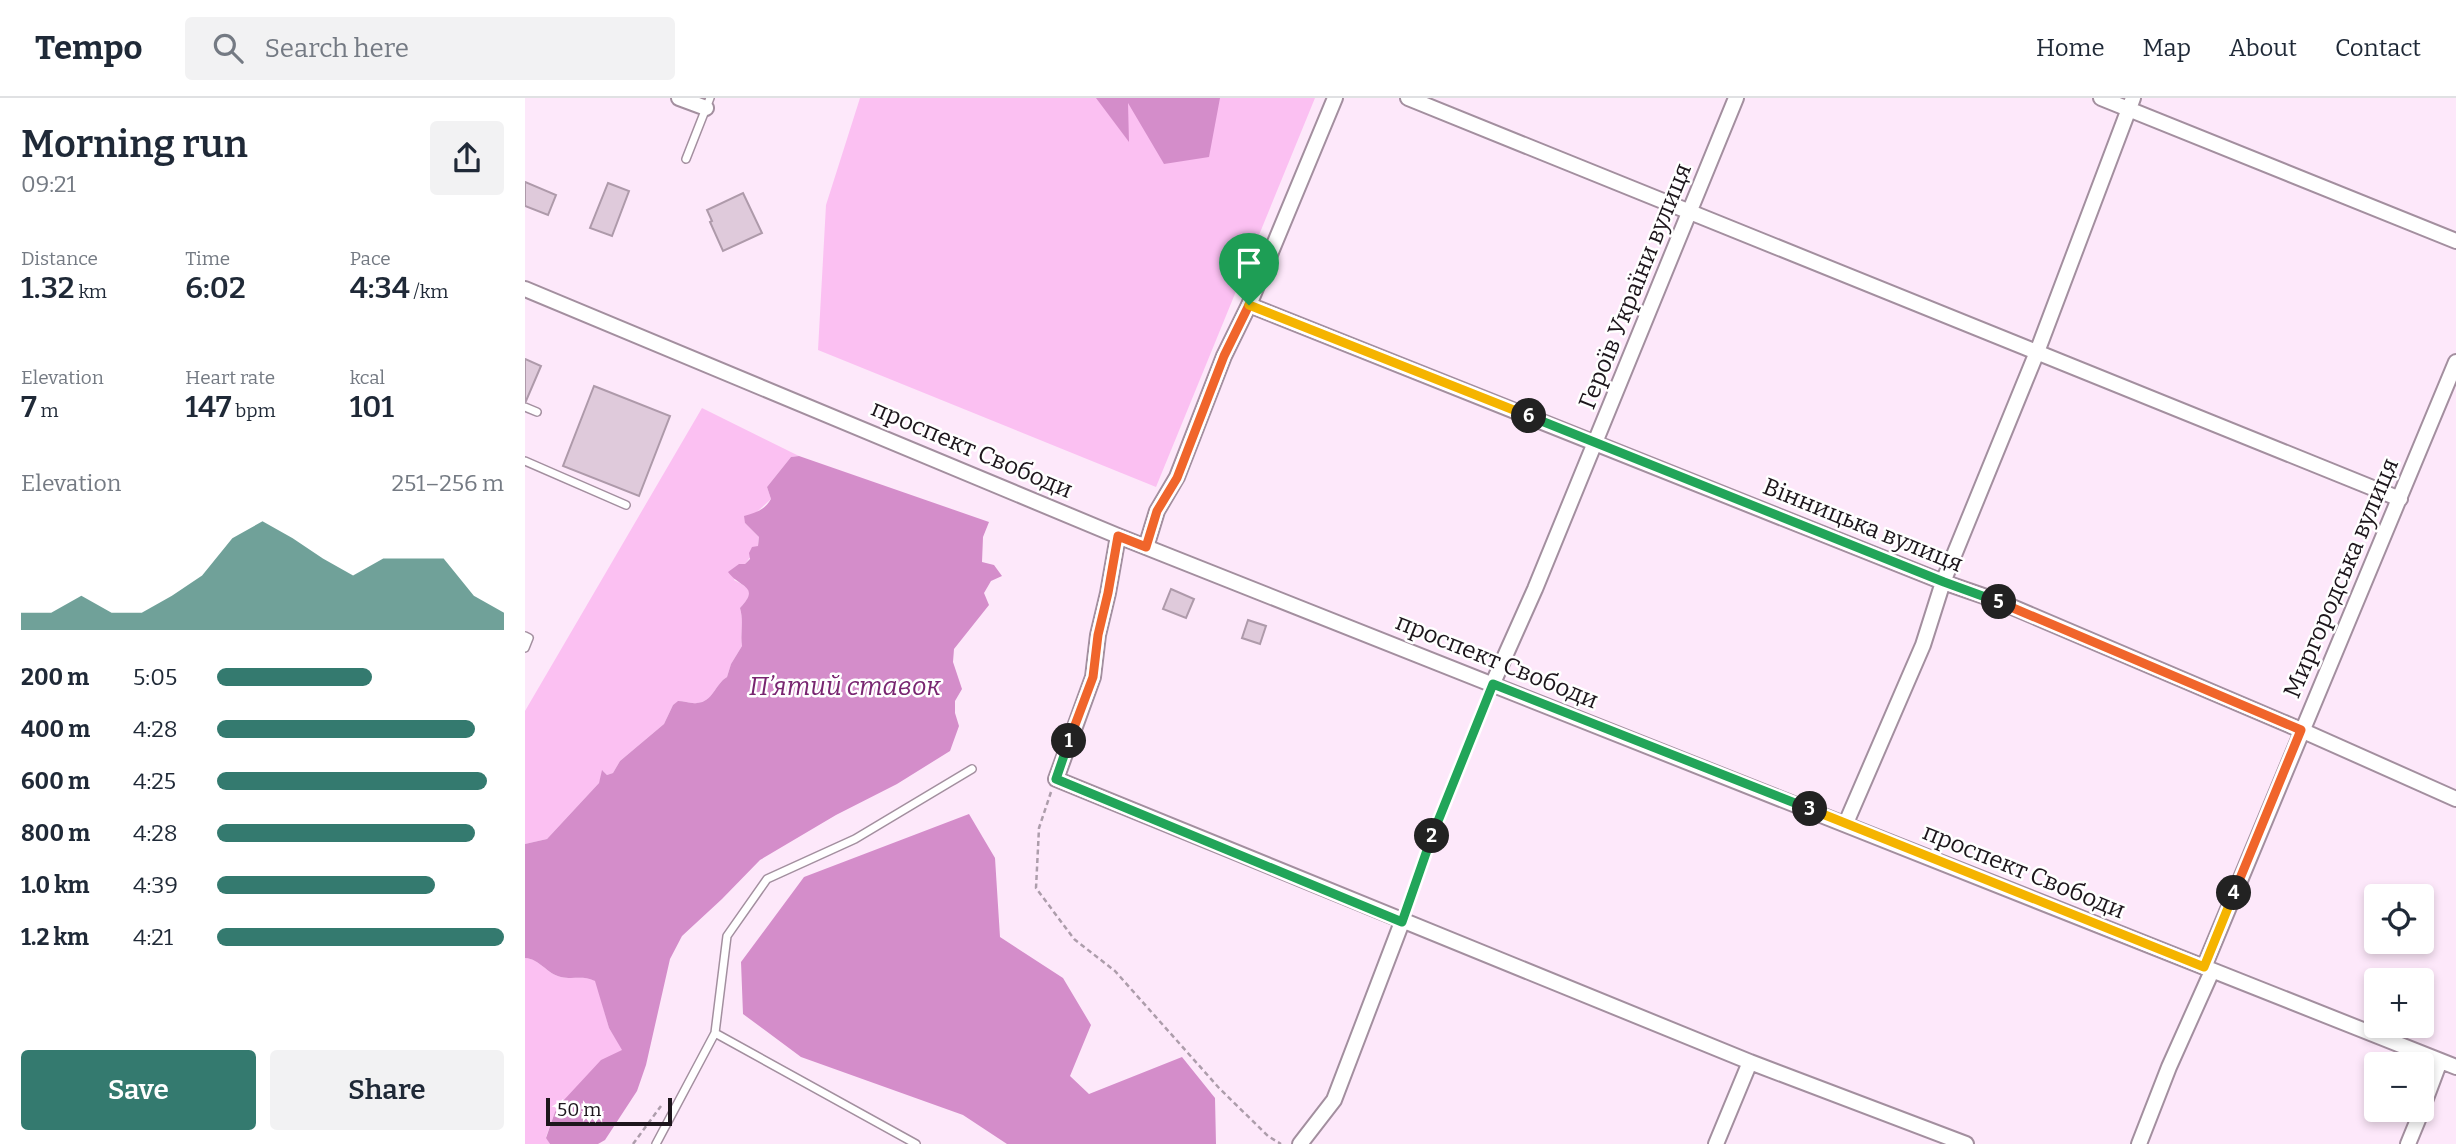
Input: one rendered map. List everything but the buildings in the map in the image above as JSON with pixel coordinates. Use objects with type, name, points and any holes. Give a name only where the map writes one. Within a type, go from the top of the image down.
[{"type":"street","points":[[679,98],[708,103]]},
{"type":"street","points":[[1146,547],[1157,511],[1177,478],[1224,356],[1249,305],[1335,98]]},
{"type":"street","points":[[1408,98],[2400,499]]},
{"type":"street","name":"Героїв України вулиця","points":[[1493,684],[1535,590],[1736,98]]},
{"type":"street","points":[[2101,98],[2131,104],[2456,241]]},
{"type":"street","points":[[1846,823],[1923,645],[1944,582],[2037,352],[2131,104]]},
{"type":"street","name":"проспект Свободи","points":[[525,289],[1118,536],[2456,1067]]},
{"type":"street","name":"Вінницька вулиця","points":[[1249,305],[1944,582],[1998,601],[2456,799]]},
{"type":"street","name":"Миргородська вулиця","points":[[2139,1144],[2301,730],[2456,362]]},
{"type":"street","points":[[1118,536],[1098,635],[1093,677],[1056,779],[1750,1062],[1966,1144]]},
{"type":"street","points":[[1300,1144],[1334,1100],[1402,922]]},
{"type":"street","points":[[2434,1077],[2440,1061]]},
{"type":"street","points":[[1716,1144],[1750,1062]]},
{"type":"street","points":[[2408,1144],[2417,1122]]},
{"type":"lane","points":[[686,159],[708,103]]},
{"type":"lane","points":[[525,407],[537,412]]},
{"type":"lane","points":[[525,461],[625,505]]},
{"type":"lane","points":[[525,636],[529,638],[525,648]]},
{"type":"lane","points":[[1402,922],[1439,817],[1493,684]]},
{"type":"lane","points":[[656,1144],[715,1033],[727,936],[767,879],[855,839],[972,769]]},
{"type":"lane","points":[[715,1033],[916,1144]]},
{"type":"path","points":[[1056,779],[1039,828],[1036,888],[1074,939],[1115,971],[1219,1088],[1268,1136],[1281,1144]]},
{"type":"shaded area","points":[[860,98],[1315,98],[1156,487],[818,350],[826,205]]},
{"type":"shaded area","points":[[702,408],[799,456],[791,457],[767,487],[771,499],[745,523],[759,537],[758,546],[734,580],[745,586],[749,592],[740,608],[742,646],[727,677],[707,699],[695,703],[679,701],[673,705],[664,724],[620,761],[613,773],[607,775],[603,771],[599,783],[547,839],[525,844],[525,711]]},
{"type":"shaded area","points":[[525,958],[561,977],[596,981],[609,1028],[623,1050],[555,1112],[546,1137],[550,1144],[525,1144]]},
{"type":"water","points":[[1096,98],[1220,98],[1209,157],[1164,164],[1128,103],[1129,142]]},
{"type":"water","name":"П’ятий ставок","points":[[799,456],[989,522],[983,537],[982,562],[994,565],[1002,576],[991,581],[984,593],[989,605],[954,649],[953,662],[962,689],[955,701],[959,726],[950,751],[897,784],[836,815],[760,860],[682,936],[670,959],[646,1065],[637,1091],[605,1140],[598,1144],[550,1144],[546,1138],[555,1112],[563,1101],[601,1060],[622,1050],[609,1028],[595,981],[561,977],[525,958],[525,844],[547,839],[599,783],[602,770],[607,775],[613,773],[620,761],[664,724],[673,705],[678,701],[702,702],[727,677],[742,646],[740,608],[749,595],[749,591],[728,572],[750,559],[749,553],[752,547],[758,546],[759,537],[745,523],[744,516],[766,506],[771,499],[767,487],[791,457]]},
{"type":"water","points":[[969,814],[995,858],[1000,937],[1063,978],[1091,1025],[1070,1076],[1089,1094],[1182,1057],[1215,1098],[1216,1144],[1007,1144],[963,1115],[801,1057],[743,1014],[741,962],[804,877]]},
{"type":"route","points":[[1249,305],[1944,582],[1998,601],[2301,730],[2204,967],[1493,684],[1439,817],[1402,922],[1056,779],[1093,677],[1098,635],[1118,536],[1146,547],[1157,511],[1177,478],[1224,356],[1249,305]]}]
